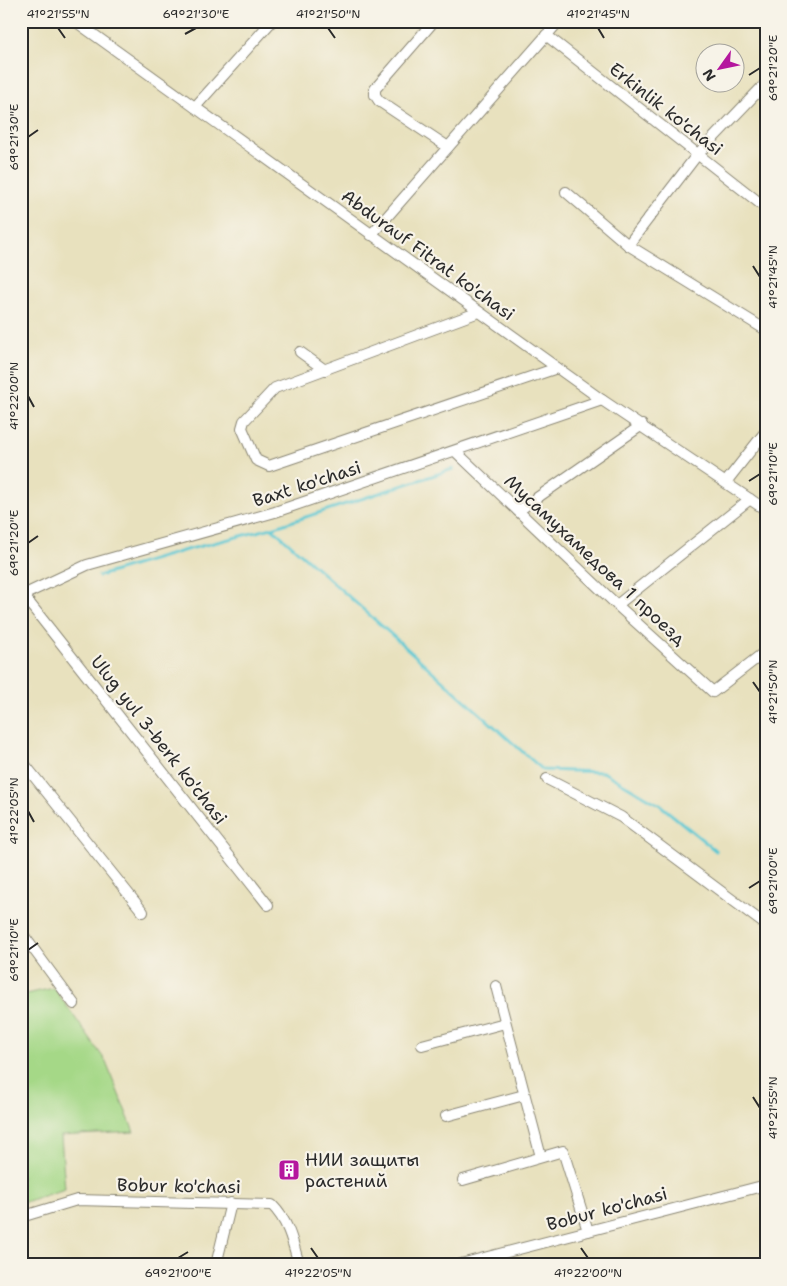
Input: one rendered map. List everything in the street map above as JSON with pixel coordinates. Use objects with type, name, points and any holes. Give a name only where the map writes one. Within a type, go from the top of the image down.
[{"type":"street","name":"Abdurauf Fitrat ko'chasi","points":[[75,21],[602,400],[766,510]]},
{"type":"street","points":[[195,107],[272,21]]},
{"type":"street","points":[[434,21],[375,90],[375,95],[379,101],[448,147]]},
{"type":"street","points":[[371,235],[559,21]]},
{"type":"street","name":"Erkinlik ko'chasi","points":[[546,35],[766,208]]},
{"type":"street","points":[[628,245],[697,155],[766,83]]},
{"type":"street","points":[[566,192],[628,245],[766,330]]},
{"type":"street","points":[[479,312],[275,388],[244,421],[242,428],[256,460],[262,465],[269,466],[557,368]]},
{"type":"street","points":[[300,352],[325,370]]},
{"type":"street","name":"Baxt ko'chasi","points":[[22,596],[87,565],[275,512],[455,452],[602,400]]},
{"type":"street","points":[[518,511],[642,426]]},
{"type":"street","points":[[726,482],[766,431]]},
{"type":"street","name":"Мусамухамедова 1 проезд","points":[[455,452],[617,605],[713,692],[766,650]]},
{"type":"street","points":[[617,605],[750,499]]},
{"type":"street","name":"Ulug yul 3-berk ko'chasi","points":[[22,596],[268,905]]},
{"type":"street","points":[[21,760],[143,912]]},
{"type":"street","points":[[547,779],[621,817],[766,925]]},
{"type":"street","points":[[21,932],[74,1004]]},
{"type":"street","points":[[496,986],[540,1157]]},
{"type":"street","points":[[422,1045],[506,1023]]},
{"type":"street","points":[[446,1116],[524,1094]]},
{"type":"street","points":[[463,1180],[563,1151],[588,1231]]},
{"type":"street","name":"Bobur ko'chasi","points":[[457,1265],[766,1184]]},
{"type":"street","name":"Bobur ko'chasi","points":[[21,1217],[77,1200],[272,1205],[282,1214],[289,1230],[299,1265]]},
{"type":"street","points":[[216,1265],[231,1203]]},
{"type":"green space","points":[[54,988],[105,1060],[134,1132],[61,1136],[65,1189],[21,1203],[21,995]]},
{"type":"waterway","points":[[99,576],[186,550],[272,528],[453,469]]},
{"type":"waterway","points":[[272,528],[543,770],[603,772],[660,805],[716,851]]},
{"type":"place","name":"НИИ защиты растений","points":[[289,1170]]}]
